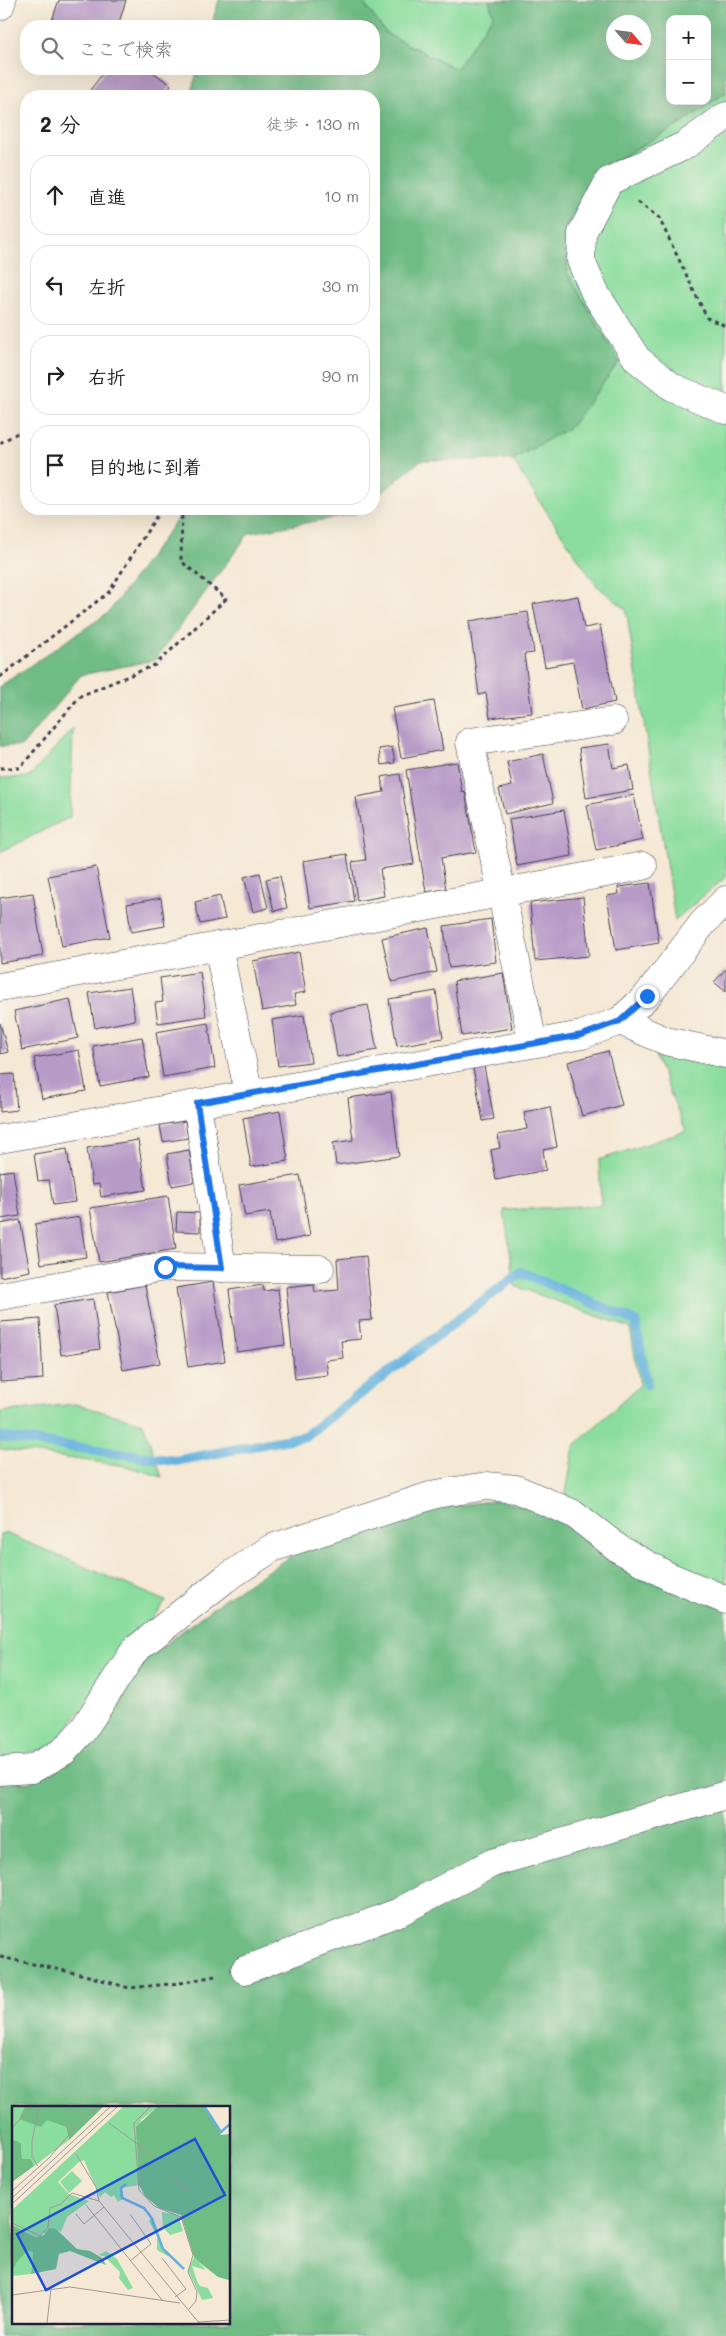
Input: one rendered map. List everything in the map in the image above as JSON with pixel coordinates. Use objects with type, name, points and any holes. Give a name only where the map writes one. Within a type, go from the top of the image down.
[{"type":"street","points":[[0,6],[2,0]]},
{"type":"street","points":[[726,116],[684,146],[610,181],[582,233],[581,261],[595,293],[637,359],[672,387],[726,410]]},
{"type":"street","points":[[533,1043],[470,742],[613,721]]},
{"type":"street","points":[[0,986],[643,866]]},
{"type":"street","points":[[0,1139],[582,1035],[620,1021],[647,996],[703,923],[726,900]]},
{"type":"street","points":[[218,946],[249,1094]]},
{"type":"street","points":[[620,1021],[666,1041],[726,1054]]},
{"type":"street","points":[[197,1103],[222,1268]]},
{"type":"street","points":[[0,1296],[165,1267],[320,1269]]},
{"type":"street","points":[[0,1771],[32,1769],[64,1751],[83,1730],[135,1650],[225,1579],[272,1548],[436,1494],[487,1486],[516,1489],[574,1514],[619,1549],[668,1576],[726,1600]]},
{"type":"street","points":[[245,1970],[399,1912],[492,1863],[726,1795]]},
{"type":"path","points":[[610,181],[658,218],[707,318],[726,326]]},
{"type":"path","points":[[0,443],[20,431]]},
{"type":"path","points":[[0,677],[109,592],[157,515]]},
{"type":"path","points":[[0,768],[20,768],[80,696],[155,665],[226,599],[181,560],[182,515]]},
{"type":"path","points":[[0,1957],[86,1975],[130,1988],[180,1984],[245,1970]]},
{"type":"green space","points":[[219,0],[361,0],[376,20],[213,20]]},
{"type":"green space","points":[[361,0],[489,0],[494,15],[456,69],[387,34],[380,25],[380,20],[376,20]]},
{"type":"green space","points":[[489,0],[726,0],[726,92],[711,103],[711,15],[666,15],[666,105],[708,105],[684,122],[596,171],[567,224],[567,272],[619,362],[570,427],[512,460],[421,460],[380,494],[380,90],[192,90],[196,75],[380,75],[380,25],[387,34],[456,69],[493,15]]},
{"type":"green space","points":[[726,92],[726,877],[675,920],[626,609],[596,585],[512,460],[570,427],[619,362],[567,272],[567,224],[596,171],[684,122],[708,105],[711,105],[711,103]]},
{"type":"green space","points":[[181,515],[350,515],[249,533],[155,660],[81,675],[22,746],[0,746],[0,686],[108,613]]},
{"type":"green space","points":[[73,728],[70,817],[0,852],[0,778],[29,777]]},
{"type":"green space","points":[[655,1056],[726,1062],[726,1610],[562,1516],[574,1446],[640,1385],[630,1328],[515,1286],[504,1210],[601,1205],[599,1160],[686,1131]]},
{"type":"green space","points":[[75,1404],[143,1423],[162,1477],[126,1466],[0,1449],[0,1412]]},
{"type":"green space","points":[[499,1500],[562,1516],[726,1610],[726,2336],[0,2336],[0,1780],[26,1783],[63,1767],[103,1724],[147,1658],[228,1596],[302,1549],[418,1510]]},
{"type":"green space","points":[[5,1533],[166,1601],[52,1747],[5,1758],[0,1756],[0,1534]]},
{"type":"building","points":[[59,0],[126,0],[120,20],[52,20]]},
{"type":"building","points":[[102,75],[157,75],[171,85],[167,90],[90,90]]},
{"type":"building","points":[[578,596],[584,628],[600,625],[615,702],[582,709],[573,662],[545,667],[533,604]]},
{"type":"building","points":[[528,612],[534,653],[524,654],[532,713],[490,718],[486,693],[479,695],[469,621]]},
{"type":"building","points":[[434,701],[443,750],[401,758],[392,708]]},
{"type":"building","points":[[609,744],[613,768],[629,765],[633,790],[586,798],[579,748]]},
{"type":"building","points":[[392,747],[395,763],[381,765],[379,749]]},
{"type":"building","points":[[543,754],[553,803],[505,814],[499,789],[512,786],[507,762]]},
{"type":"building","points":[[457,762],[462,792],[465,791],[476,852],[441,858],[446,889],[426,892],[406,770]]},
{"type":"building","points":[[400,774],[414,864],[380,869],[384,896],[357,901],[352,862],[366,860],[356,797],[384,792],[381,777]]},
{"type":"building","points":[[634,795],[643,840],[596,850],[587,805]]},
{"type":"building","points":[[564,810],[572,856],[517,866],[509,819]]},
{"type":"building","points":[[347,854],[354,901],[310,908],[303,861]]},
{"type":"building","points":[[96,867],[110,937],[62,946],[48,876]]},
{"type":"building","points":[[260,873],[268,908],[253,912],[244,877]]},
{"type":"building","points":[[280,876],[287,908],[274,911],[266,879]]},
{"type":"building","points":[[650,883],[659,943],[616,950],[607,896],[619,894],[618,887]]},
{"type":"building","points":[[33,893],[43,956],[0,963],[0,898]]},
{"type":"building","points":[[220,896],[225,919],[200,924],[195,902]]},
{"type":"building","points":[[583,897],[589,956],[535,961],[530,903]]},
{"type":"building","points":[[161,898],[165,926],[131,932],[127,904]]},
{"type":"building","points":[[491,919],[496,962],[449,968],[444,926]]},
{"type":"building","points":[[428,928],[437,972],[392,982],[382,938]]},
{"type":"building","points":[[299,952],[306,992],[294,994],[296,1005],[262,1011],[253,961]]},
{"type":"building","points":[[726,969],[726,992],[714,982]]},
{"type":"building","points":[[200,972],[206,1016],[158,1023],[155,1003],[163,1002],[160,978]]},
{"type":"building","points":[[503,973],[512,1028],[462,1036],[454,981]]},
{"type":"building","points":[[130,987],[135,1020],[95,1028],[89,993]]},
{"type":"building","points":[[436,991],[443,1038],[397,1046],[389,999]]},
{"type":"building","points":[[70,999],[78,1038],[22,1050],[14,1011]]},
{"type":"building","points":[[368,1005],[377,1050],[337,1057],[330,1012]]},
{"type":"building","points":[[304,1015],[311,1062],[278,1066],[272,1020]]},
{"type":"building","points":[[0,1023],[8,1052],[0,1054]]},
{"type":"building","points":[[208,1023],[215,1068],[163,1077],[156,1032]]},
{"type":"building","points":[[142,1037],[149,1077],[100,1086],[93,1046]]},
{"type":"building","points":[[79,1050],[86,1091],[42,1099],[34,1058]]},
{"type":"building","points":[[608,1051],[622,1105],[582,1116],[568,1062]]},
{"type":"building","points":[[484,1066],[494,1119],[483,1121],[473,1068]]},
{"type":"building","points":[[14,1074],[17,1110],[0,1112],[0,1075]]},
{"type":"building","points":[[391,1092],[399,1156],[336,1165],[333,1143],[353,1140],[348,1098]]},
{"type":"building","points":[[550,1107],[557,1147],[543,1150],[546,1170],[496,1180],[491,1150],[500,1148],[498,1135],[527,1129],[524,1112]]},
{"type":"building","points":[[280,1111],[288,1161],[251,1167],[243,1118]]},
{"type":"building","points":[[185,1121],[188,1138],[163,1142],[160,1125]]},
{"type":"building","points":[[138,1140],[146,1190],[101,1197],[99,1184],[92,1185],[87,1148]]},
{"type":"building","points":[[67,1149],[75,1202],[53,1205],[49,1180],[38,1181],[34,1154]]},
{"type":"building","points":[[189,1150],[194,1182],[172,1186],[167,1154]]},
{"type":"building","points":[[13,1170],[20,1216],[0,1219],[0,1172]]},
{"type":"building","points":[[300,1175],[310,1236],[275,1243],[270,1212],[245,1216],[239,1185]]},
{"type":"building","points":[[168,1196],[176,1249],[99,1262],[90,1208]]},
{"type":"building","points":[[177,1212],[200,1213],[200,1232],[176,1231]]},
{"type":"building","points":[[80,1217],[86,1257],[41,1264],[35,1224]]},
{"type":"building","points":[[20,1220],[30,1271],[0,1277],[0,1224]]},
{"type":"building","points":[[366,1256],[372,1320],[359,1321],[361,1339],[341,1341],[343,1358],[326,1360],[328,1375],[295,1379],[286,1287],[314,1284],[315,1292],[339,1290],[337,1259]]},
{"type":"building","points":[[213,1282],[225,1361],[188,1367],[176,1288]]},
{"type":"building","points":[[145,1285],[160,1363],[123,1370],[108,1292]]},
{"type":"building","points":[[263,1285],[264,1291],[278,1289],[285,1345],[237,1352],[229,1290]]},
{"type":"building","points":[[93,1299],[100,1349],[61,1355],[54,1305]]},
{"type":"building","points":[[40,1319],[43,1379],[0,1382],[0,1322]]},
{"type":"waterway","points":[[0,1437],[175,1461],[305,1436],[521,1272],[635,1321],[647,1384]]},
{"type":"route","points":[[165,1267],[222,1268],[197,1103],[582,1035],[620,1021],[647,996]]}]
